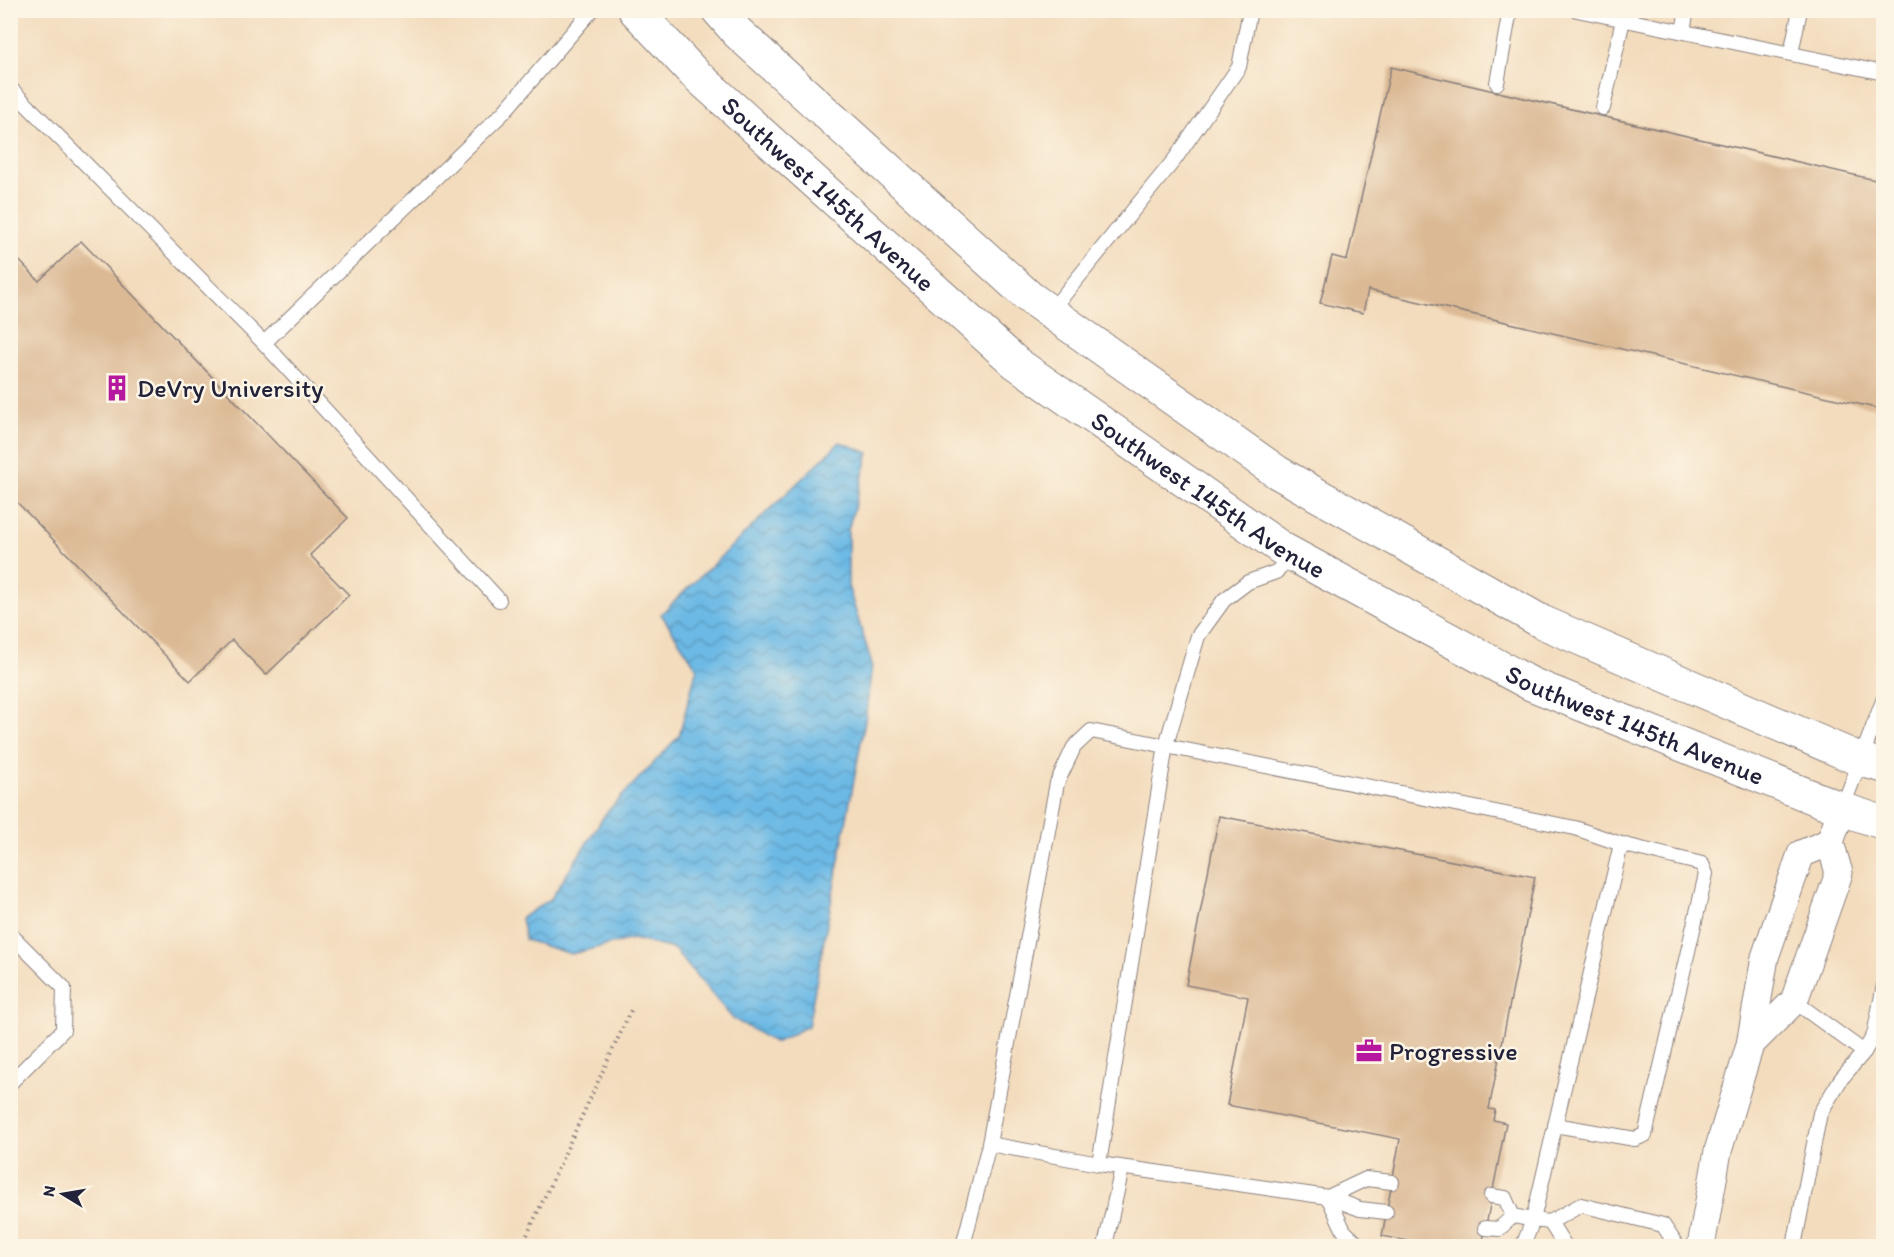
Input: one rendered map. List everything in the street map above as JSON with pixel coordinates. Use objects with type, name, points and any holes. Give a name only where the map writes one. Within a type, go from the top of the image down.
[{"type":"street","name":"Southwest 145th Avenue","points":[[634,10],[693,72],[1016,363],[1294,555],[1531,684],[1842,809],[1884,823]]},
{"type":"street","points":[[718,10],[738,33],[1029,297],[1277,472],[1542,622],[1873,763]]},
{"type":"street","points":[[1750,1045],[1794,1001],[1839,873],[1830,842],[1842,809]]},
{"type":"street","points":[[1701,1246],[1718,1151],[1750,1045],[1765,957],[1801,854],[1830,842]]},
{"type":"lane","points":[[264,343],[503,113],[592,10]]},
{"type":"lane","points":[[1050,312],[1175,159],[1239,68],[1250,10]]},
{"type":"lane","points":[[1497,83],[1510,10]]},
{"type":"lane","points":[[1577,10],[1884,73]]},
{"type":"lane","points":[[1683,31],[1687,10]]},
{"type":"lane","points":[[1791,53],[1800,10]]},
{"type":"lane","points":[[1604,108],[1623,20]]},
{"type":"lane","points":[[10,88],[264,343],[499,600]]},
{"type":"lane","points":[[1099,1164],[1166,745],[1198,636],[1224,600],[1248,582],[1276,572],[1294,555]]},
{"type":"lane","points":[[1842,809],[1873,763],[1884,698]]},
{"type":"lane","points":[[963,1246],[989,1144],[1058,783],[1074,747],[1091,731],[1575,828],[1621,844],[1702,864],[1706,874],[1704,886],[1645,1134],[1635,1139],[1555,1125]]},
{"type":"lane","points":[[1523,1246],[1533,1220],[1621,844]]},
{"type":"lane","points":[[10,934],[64,988],[63,1030],[10,1083]]},
{"type":"lane","points":[[1794,1246],[1820,1113],[1841,1079],[1864,1052],[1874,1035],[1884,985]]},
{"type":"lane","points":[[1794,1001],[1864,1052]]},
{"type":"lane","points":[[989,1144],[1122,1168],[1328,1197],[1360,1209],[1386,1212]]},
{"type":"lane","points":[[1105,1246],[1122,1168]]},
{"type":"lane","points":[[1328,1197],[1366,1179],[1392,1182]]},
{"type":"lane","points":[[1491,1196],[1505,1198],[1513,1216]]},
{"type":"lane","points":[[1328,1197],[1344,1231],[1360,1246]]},
{"type":"lane","points":[[1513,1216],[1550,1222],[1581,1204],[1663,1225],[1677,1246]]},
{"type":"lane","points":[[1485,1228],[1499,1229],[1513,1216]]},
{"type":"lane","points":[[1550,1222],[1565,1246]]},
{"type":"path","points":[[522,1246],[632,1008]]},
{"type":"water","points":[[840,442],[869,453],[848,530],[848,586],[872,664],[865,721],[808,1026],[775,1043],[732,1018],[674,949],[632,939],[571,954],[525,940],[521,918],[551,899],[606,813],[679,736],[697,668],[661,614]]},
{"type":"building","points":[[1391,67],[1884,182],[1884,410],[1368,290],[1363,313],[1320,303],[1332,256],[1347,260]]},
{"type":"building","name":"DeVry University","points":[[81,241],[348,518],[310,555],[349,595],[266,675],[232,640],[190,681],[10,495],[10,251],[39,281]]},
{"type":"building","name":"Progressive","points":[[1219,816],[1535,877],[1489,1109],[1495,1110],[1493,1120],[1506,1123],[1482,1246],[1435,1246],[1382,1236],[1400,1139],[1227,1105],[1248,997],[1186,985]]},
{"type":"place","name":"DeVry University","points":[[117,388]]},
{"type":"place","name":"Progressive","points":[[1369,1051]]}]
